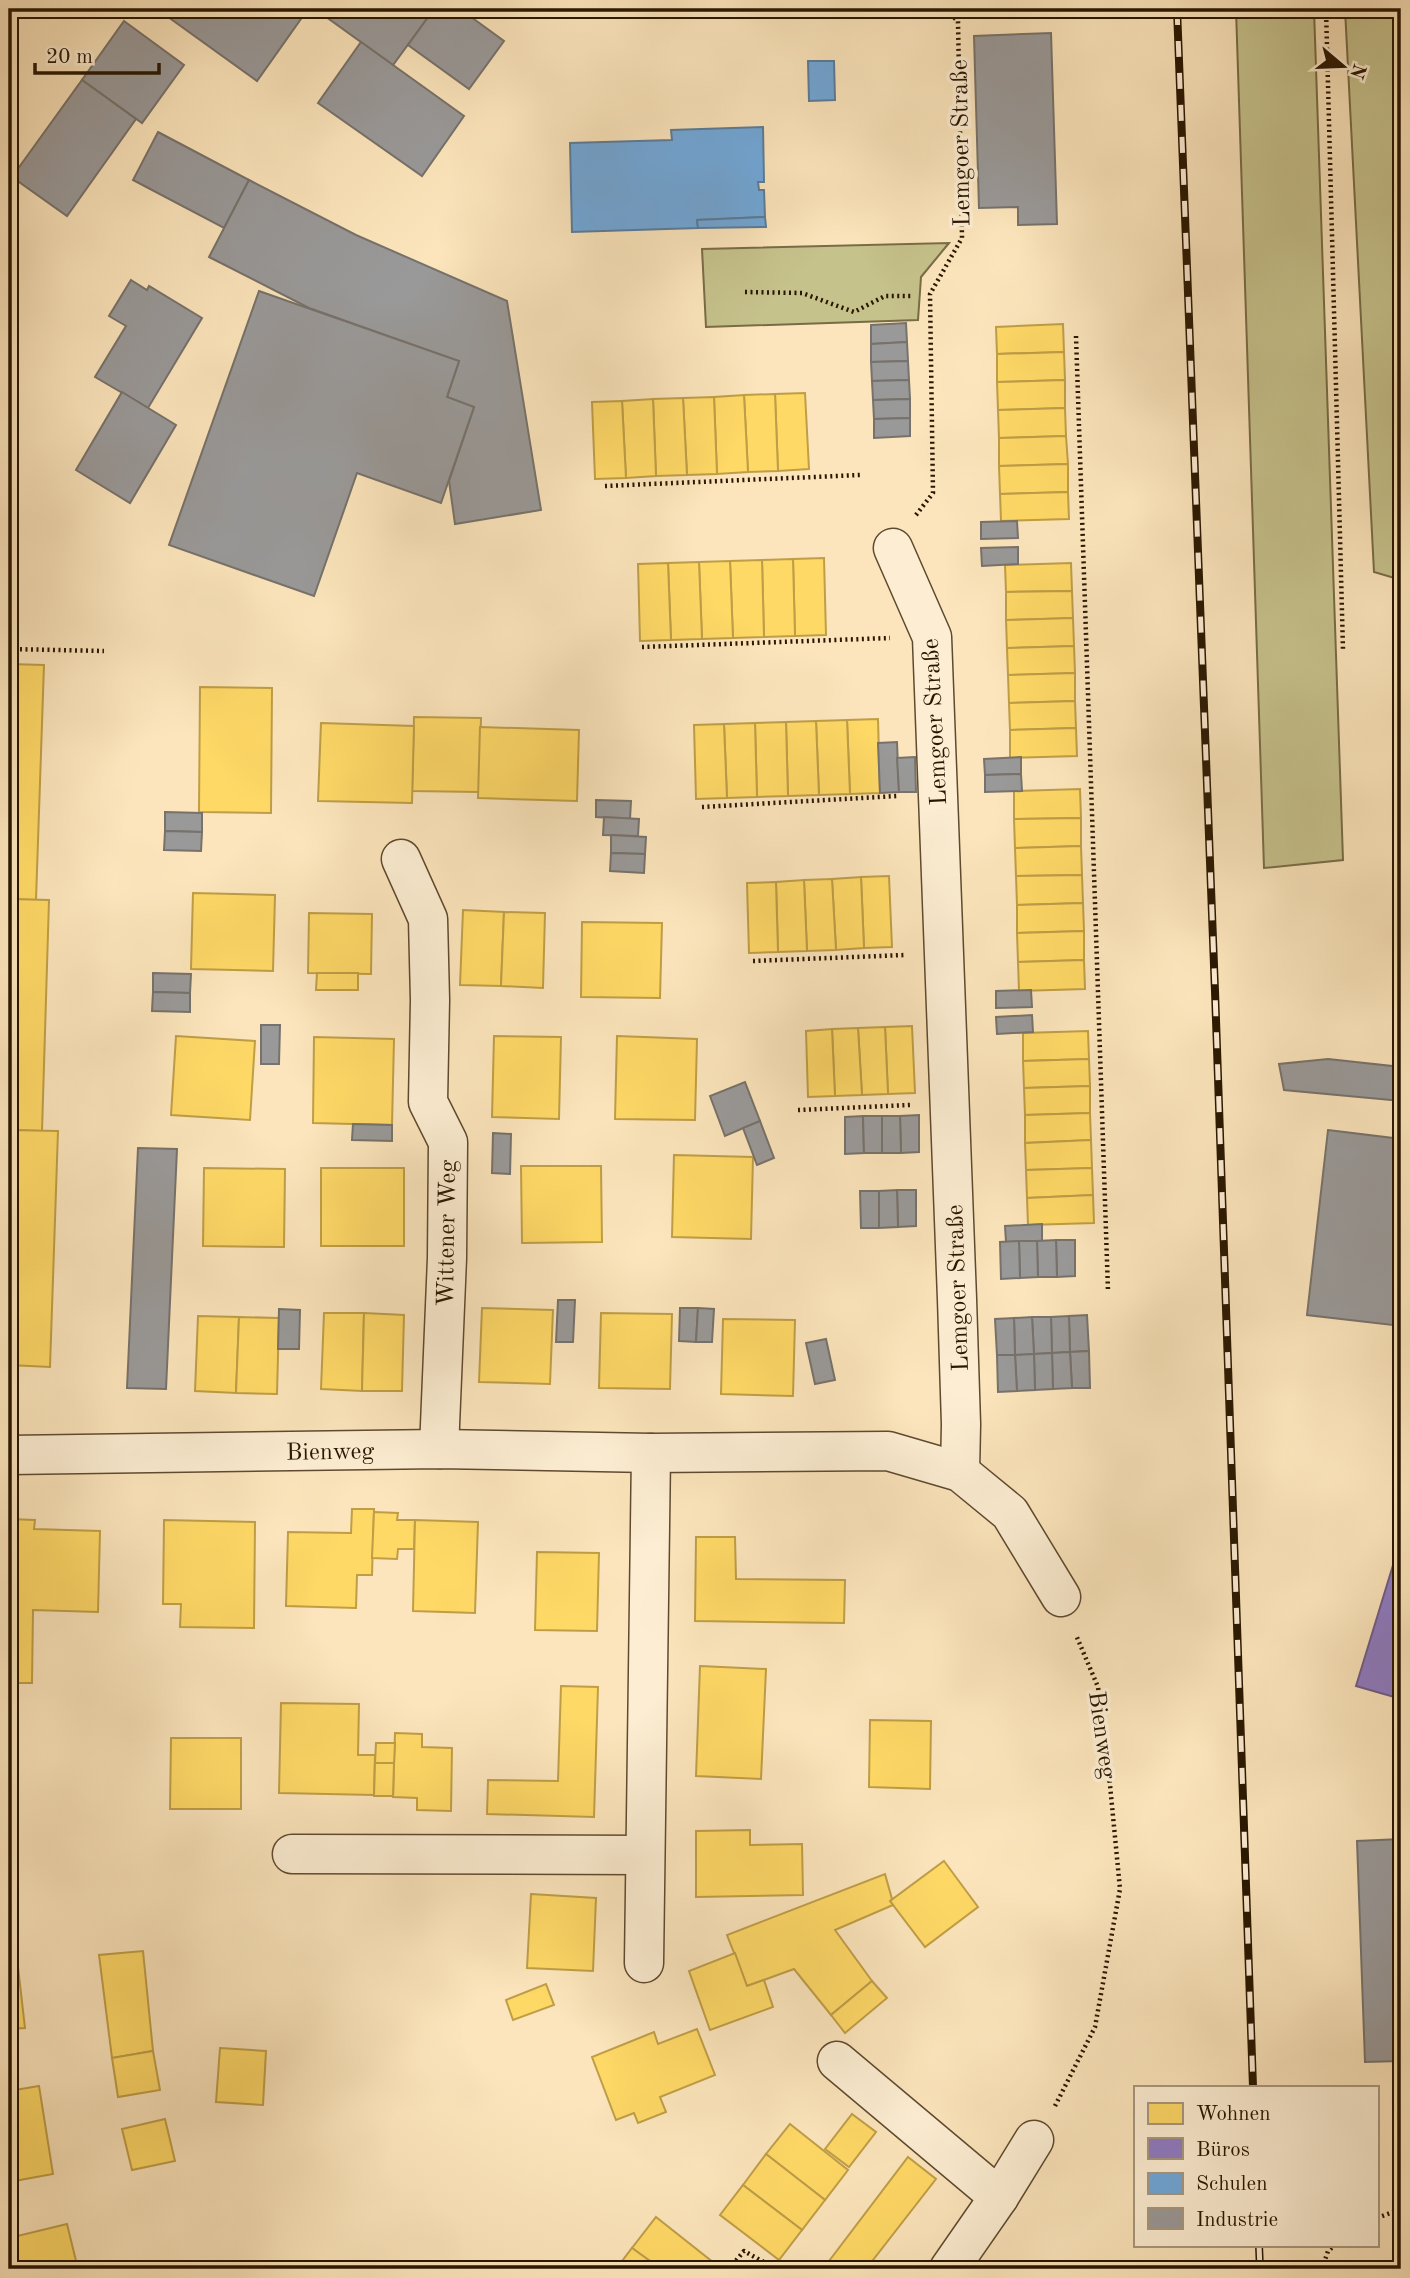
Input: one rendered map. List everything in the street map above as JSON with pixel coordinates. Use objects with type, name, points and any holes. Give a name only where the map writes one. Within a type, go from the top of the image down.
[{"type":"street","name":"Lemgoer Straße","points":[[893,548],[933,637],[961,1410],[960,1472]]},
{"type":"street","name":"Wittener Weg","points":[[401,859],[428,919],[428,1102],[449,1142],[439,1449]]},
{"type":"street","name":"Bienweg","points":[[9,1455],[439,1449],[651,1453],[888,1451],[960,1472],[1010,1513],[1061,1597]]},
{"type":"street","points":[[644,1963],[651,1453]]},
{"type":"street","points":[[292,1854],[644,1855]]},
{"type":"street","points":[[836,2061],[999,2197]]},
{"type":"street","points":[[950,2269],[1034,2140]]},
{"type":"path","name":"Lemgoer Straße","points":[[893,548],[933,493],[929,294],[962,238],[958,20],[944,9]]},
{"type":"path","points":[[1326,9],[1343,650]]},
{"type":"path","points":[[745,292],[802,293],[854,312],[885,296],[911,296]]},
{"type":"path","points":[[1076,336],[1108,1291]]},
{"type":"path","points":[[605,486],[860,475]]},
{"type":"path","points":[[642,647],[933,637]]},
{"type":"path","points":[[9,649],[104,651]]},
{"type":"path","points":[[702,807],[938,794]]},
{"type":"path","points":[[753,961],[944,953]]},
{"type":"path","points":[[797,1110],[950,1104]]},
{"type":"path","name":"Bienweg","points":[[1034,2140],[1049,2117],[1094,2027],[1120,1889],[1098,1687],[1061,1597]]},
{"type":"path","points":[[1378,2218],[1401,2209]]},
{"type":"path","points":[[1322,2269],[1328,2250],[1334,2246]]},
{"type":"path","points":[[729,2269],[744,2251],[776,2269]]},
{"type":"shaded area","points":[[1236,9],[1314,9],[1343,860],[1264,868]]},
{"type":"shaded area","points":[[1345,9],[1401,9],[1401,580],[1374,572]]},
{"type":"shaded area","points":[[949,243],[921,277],[918,320],[706,327],[702,249]]},
{"type":"building: Wohnen","points":[[1063,324],[1064,352],[997,354],[996,327]]},
{"type":"building: Wohnen","points":[[1064,352],[1065,380],[997,382],[997,354]]},
{"type":"building: Wohnen","points":[[1065,380],[1065,408],[998,410],[997,382]]},
{"type":"building: Wohnen","points":[[805,393],[809,469],[778,471],[775,394]]},
{"type":"building: Wohnen","points":[[775,394],[778,471],[748,472],[744,395]]},
{"type":"building: Wohnen","points":[[744,395],[748,472],[717,474],[714,397]]},
{"type":"building: Wohnen","points":[[714,397],[717,474],[687,475],[683,398]]},
{"type":"building: Wohnen","points":[[683,398],[687,475],[656,476],[653,399]]},
{"type":"building: Wohnen","points":[[653,399],[656,476],[626,478],[622,401]]},
{"type":"building: Wohnen","points":[[622,401],[626,478],[595,479],[592,402]]},
{"type":"building: Wohnen","points":[[1065,408],[1066,436],[999,438],[998,410]]},
{"type":"building: Wohnen","points":[[1066,436],[1068,464],[999,466],[999,438]]},
{"type":"building: Wohnen","points":[[1068,464],[1068,492],[1000,494],[999,466]]},
{"type":"building: Wohnen","points":[[1068,492],[1069,519],[1001,521],[1000,494]]},
{"type":"building: Wohnen","points":[[824,558],[826,635],[795,636],[793,559]]},
{"type":"building: Wohnen","points":[[793,559],[795,636],[764,637],[762,560]]},
{"type":"building: Wohnen","points":[[762,560],[764,637],[733,638],[730,561]]},
{"type":"building: Wohnen","points":[[730,561],[733,638],[702,639],[699,562]]},
{"type":"building: Wohnen","points":[[699,562],[702,639],[671,640],[668,563]]},
{"type":"building: Wohnen","points":[[668,563],[671,640],[640,641],[638,564]]},
{"type":"building: Wohnen","points":[[1071,563],[1072,591],[1006,592],[1005,565]]},
{"type":"building: Wohnen","points":[[1072,591],[1073,618],[1006,620],[1006,592]]},
{"type":"building: Wohnen","points":[[1073,618],[1074,646],[1007,648],[1006,620]]},
{"type":"building: Wohnen","points":[[1074,646],[1075,673],[1008,675],[1007,648]]},
{"type":"building: Wohnen","points":[[9,664],[44,665],[36,900],[9,899]]},
{"type":"building: Wohnen","points":[[1075,673],[1075,701],[1009,703],[1008,675]]},
{"type":"building: Wohnen","points":[[200,687],[272,688],[271,813],[199,812]]},
{"type":"building: Wohnen","points":[[1075,701],[1076,728],[1010,730],[1009,703]]},
{"type":"building: Wohnen","points":[[414,717],[481,718],[479,792],[412,791]]},
{"type":"building: Wohnen","points":[[878,719],[880,793],[850,794],[847,720]]},
{"type":"building: Wohnen","points":[[847,720],[850,794],[819,795],[816,721]]},
{"type":"building: Wohnen","points":[[816,721],[819,795],[788,796],[786,722]]},
{"type":"building: Wohnen","points":[[786,722],[788,796],[757,797],[755,723]]},
{"type":"building: Wohnen","points":[[321,723],[414,726],[412,803],[318,801]]},
{"type":"building: Wohnen","points":[[755,723],[757,797],[727,798],[724,724]]},
{"type":"building: Wohnen","points":[[724,724],[727,798],[696,799],[694,725]]},
{"type":"building: Wohnen","points":[[480,727],[579,730],[577,801],[478,798]]},
{"type":"building: Wohnen","points":[[1076,728],[1077,756],[1010,758],[1010,730]]},
{"type":"building: Wohnen","points":[[1080,789],[1081,818],[1014,819],[1014,791]]},
{"type":"building: Wohnen","points":[[1081,818],[1081,846],[1015,848],[1014,819]]},
{"type":"building: Wohnen","points":[[1081,846],[1082,875],[1016,876],[1015,848]]},
{"type":"building: Wohnen","points":[[1082,875],[1083,903],[1017,905],[1016,876]]},
{"type":"building: Wohnen","points":[[889,876],[892,947],[864,948],[861,877]]},
{"type":"building: Wohnen","points":[[861,877],[864,948],[836,950],[832,879]]},
{"type":"building: Wohnen","points":[[832,879],[836,950],[807,951],[804,880]]},
{"type":"building: Wohnen","points":[[804,880],[807,951],[778,952],[776,882]]},
{"type":"building: Wohnen","points":[[776,882],[778,952],[749,953],[747,883]]},
{"type":"building: Wohnen","points":[[193,893],[275,895],[273,971],[191,969]]},
{"type":"building: Wohnen","points":[[9,899],[49,900],[42,1131],[9,1130]]},
{"type":"building: Wohnen","points":[[1083,903],[1084,931],[1017,933],[1017,905]]},
{"type":"building: Wohnen","points":[[463,910],[504,912],[501,986],[460,985]]},
{"type":"building: Wohnen","points":[[504,912],[545,913],[543,988],[501,986]]},
{"type":"building: Wohnen","points":[[309,913],[372,914],[371,974],[308,973]]},
{"type":"building: Wohnen","points":[[582,922],[662,923],[660,998],[581,997]]},
{"type":"building: Wohnen","points":[[1084,931],[1084,960],[1018,962],[1017,933]]},
{"type":"building: Wohnen","points":[[1084,960],[1085,989],[1019,991],[1018,962]]},
{"type":"building: Wohnen","points":[[317,973],[358,973],[358,990],[316,990]]},
{"type":"building: Wohnen","points":[[912,1026],[915,1093],[888,1094],[885,1027]]},
{"type":"building: Wohnen","points":[[885,1027],[888,1094],[862,1095],[858,1028]]},
{"type":"building: Wohnen","points":[[858,1028],[862,1095],[835,1096],[832,1029]]},
{"type":"building: Wohnen","points":[[832,1029],[835,1096],[808,1097],[806,1031]]},
{"type":"building: Wohnen","points":[[1088,1031],[1089,1059],[1023,1061],[1023,1033]]},
{"type":"building: Wohnen","points":[[176,1036],[255,1041],[250,1120],[171,1115]]},
{"type":"building: Wohnen","points":[[494,1036],[561,1037],[559,1119],[492,1117]]},
{"type":"building: Wohnen","points":[[617,1036],[697,1039],[695,1120],[615,1119]]},
{"type":"building: Wohnen","points":[[314,1037],[394,1039],[392,1125],[313,1123]]},
{"type":"building: Wohnen","points":[[1089,1059],[1090,1086],[1024,1088],[1023,1061]]},
{"type":"building: Wohnen","points":[[1090,1086],[1090,1113],[1025,1115],[1024,1088]]},
{"type":"building: Wohnen","points":[[1090,1113],[1091,1140],[1025,1143],[1025,1115]]},
{"type":"building: Wohnen","points":[[9,1130],[58,1131],[50,1367],[9,1365]]},
{"type":"building: Wohnen","points":[[1091,1140],[1092,1168],[1026,1170],[1025,1143]]},
{"type":"building: Wohnen","points":[[674,1155],[753,1157],[751,1239],[672,1237]]},
{"type":"building: Wohnen","points":[[521,1166],[601,1166],[602,1242],[522,1243]]},
{"type":"building: Wohnen","points":[[204,1168],[285,1169],[284,1247],[203,1246]]},
{"type":"building: Wohnen","points":[[321,1168],[404,1168],[404,1246],[321,1246]]},
{"type":"building: Wohnen","points":[[1092,1168],[1093,1195],[1027,1198],[1026,1170]]},
{"type":"building: Wohnen","points":[[1093,1195],[1094,1223],[1028,1225],[1027,1198]]},
{"type":"building: Wohnen","points":[[482,1308],[553,1310],[550,1384],[479,1382]]},
{"type":"building: Wohnen","points":[[324,1313],[364,1313],[362,1391],[321,1389]]},
{"type":"building: Wohnen","points":[[364,1313],[404,1315],[402,1391],[362,1391]]},
{"type":"building: Wohnen","points":[[601,1313],[672,1314],[670,1389],[599,1388]]},
{"type":"building: Wohnen","points":[[198,1316],[239,1317],[236,1393],[195,1391]]},
{"type":"building: Wohnen","points":[[239,1317],[279,1318],[277,1394],[236,1393]]},
{"type":"building: Wohnen","points":[[723,1319],[795,1320],[793,1396],[721,1394]]},
{"type":"building: Wohnen","points":[[9,1365],[12,1365],[10,1397],[9,1397]]},
{"type":"building: Wohnen","points":[[352,1509],[374,1509],[372,1575],[357,1575],[356,1608],[286,1606],[288,1532],[351,1533]]},
{"type":"building: Wohnen","points":[[374,1512],[398,1513],[397,1520],[415,1520],[414,1549],[398,1549],[397,1559],[372,1558]]},
{"type":"building: Wohnen","points":[[9,1519],[35,1520],[34,1529],[100,1531],[98,1612],[33,1610],[32,1683],[9,1683]]},
{"type":"building: Wohnen","points":[[164,1520],[255,1522],[254,1628],[180,1627],[181,1604],[163,1604]]},
{"type":"building: Wohnen","points":[[415,1520],[478,1522],[475,1613],[413,1611]]},
{"type":"building: Wohnen","points":[[696,1537],[735,1537],[736,1579],[845,1580],[844,1623],[695,1621]]},
{"type":"building: Wohnen","points":[[537,1552],[599,1553],[597,1631],[535,1630]]},
{"type":"building: Wohnen","points":[[700,1666],[766,1669],[761,1779],[696,1776]]},
{"type":"building: Wohnen","points":[[561,1686],[598,1687],[594,1817],[487,1814],[488,1780],[558,1781]]},
{"type":"building: Wohnen","points":[[281,1703],[359,1704],[358,1755],[375,1755],[374,1795],[279,1793]]},
{"type":"building: Wohnen","points":[[870,1720],[931,1721],[930,1789],[869,1787]]},
{"type":"building: Wohnen","points":[[395,1733],[422,1734],[422,1747],[452,1748],[451,1811],[417,1810],[417,1798],[393,1797]]},
{"type":"building: Wohnen","points":[[171,1738],[241,1738],[241,1809],[170,1809]]},
{"type":"building: Wohnen","points":[[9,1742],[17,1742],[16,1805],[9,1805]]},
{"type":"building: Wohnen","points":[[376,1743],[395,1743],[394,1763],[375,1763]]},
{"type":"building: Wohnen","points":[[375,1763],[394,1763],[393,1796],[374,1796]]},
{"type":"building: Wohnen","points":[[750,1830],[750,1845],[802,1844],[803,1895],[696,1897],[696,1831]]},
{"type":"building: Wohnen","points":[[944,1861],[978,1907],[925,1947],[890,1901]]},
{"type":"building: Wohnen","points":[[885,1874],[893,1905],[835,1930],[872,1981],[831,2015],[794,1969],[747,1986],[727,1935]]},
{"type":"building: Wohnen","points":[[531,1894],[596,1898],[593,1971],[527,1968]]},
{"type":"building: Wohnen","points":[[143,1951],[153,2051],[112,2058],[99,1955]]},
{"type":"building: Wohnen","points":[[735,1953],[747,1986],[764,1980],[773,2007],[710,2030],[689,1971]]},
{"type":"building: Wohnen","points":[[18,1967],[25,2028],[9,2029],[9,1968]]},
{"type":"building: Wohnen","points":[[872,1981],[887,1998],[845,2033],[831,2015]]},
{"type":"building: Wohnen","points":[[546,1984],[554,2005],[513,2020],[506,2000]]},
{"type":"building: Wohnen","points":[[697,2029],[715,2075],[660,2097],[666,2112],[638,2123],[634,2113],[616,2120],[592,2057],[654,2032],[658,2044]]},
{"type":"building: Wohnen","points":[[220,2048],[266,2051],[263,2105],[216,2102]]},
{"type":"building: Wohnen","points":[[153,2051],[160,2090],[118,2097],[112,2058]]},
{"type":"building: Wohnen","points":[[39,2086],[53,2174],[9,2182],[9,2091]]},
{"type":"building: Wohnen","points":[[852,2114],[876,2132],[849,2167],[825,2149]]},
{"type":"building: Wohnen","points":[[165,2119],[175,2161],[132,2170],[122,2129]]},
{"type":"building: Wohnen","points":[[790,2124],[848,2170],[825,2200],[766,2154]]},
{"type":"building: Wohnen","points":[[766,2154],[825,2200],[802,2230],[743,2185]]},
{"type":"building: Wohnen","points":[[908,2157],[936,2179],[866,2269],[839,2269],[829,2261]]},
{"type":"building: Wohnen","points":[[743,2185],[802,2230],[779,2260],[720,2215]]},
{"type":"building: Wohnen","points":[[656,2217],[714,2263],[709,2269],[661,2269],[632,2248]]},
{"type":"building: Wohnen","points":[[67,2224],[78,2269],[9,2269],[9,2238]]},
{"type":"building: Wohnen","points":[[632,2248],[661,2269],[616,2269]]},
{"type":"building: Büros","points":[[1401,1539],[1401,1699],[1356,1686]]},
{"type":"building: Schulen","points":[[808,61],[834,61],[835,100],[809,101]]},
{"type":"building: Schulen","points":[[763,127],[764,182],[758,182],[759,190],[764,190],[765,217],[697,220],[698,228],[572,232],[570,143],[672,140],[671,130]]},
{"type":"building: Schulen","points":[[765,217],[766,227],[698,228],[697,220]]},
{"type":"building: Industrie","points":[[157,9],[308,9],[257,81]]},
{"type":"building: Industrie","points":[[315,9],[434,9],[393,65]]},
{"type":"building: Industrie","points":[[434,9],[460,9],[504,41],[469,89],[408,45]]},
{"type":"building: Industrie","points":[[124,21],[184,65],[142,123],[82,80]]},
{"type":"building: Industrie","points":[[1051,33],[1057,224],[1018,225],[1018,207],[979,208],[974,36]]},
{"type":"building: Industrie","points":[[361,42],[464,116],[422,176],[318,103]]},
{"type":"building: Industrie","points":[[82,80],[136,119],[67,216],[12,177]]},
{"type":"building: Industrie","points":[[158,132],[249,180],[224,228],[133,180]]},
{"type":"building: Industrie","points":[[249,180],[356,235],[507,301],[541,510],[455,524],[449,481],[474,407],[447,397],[459,361],[309,308],[209,257]]},
{"type":"building: Industrie","points":[[131,280],[147,290],[149,286],[202,318],[148,408],[95,377],[126,326],[109,316]]},
{"type":"building: Industrie","points":[[259,291],[459,361],[447,397],[474,407],[441,503],[357,473],[314,596],[169,545]]},
{"type":"building: Industrie","points":[[906,323],[907,342],[871,344],[871,325]]},
{"type":"building: Industrie","points":[[907,342],[908,361],[871,362],[871,344]]},
{"type":"building: Industrie","points":[[908,361],[909,380],[872,381],[871,362]]},
{"type":"building: Industrie","points":[[909,380],[910,399],[873,400],[872,381]]},
{"type":"building: Industrie","points":[[122,392],[176,425],[130,503],[76,470]]},
{"type":"building: Industrie","points":[[910,399],[910,418],[874,419],[873,400]]},
{"type":"building: Industrie","points":[[910,418],[910,436],[874,438],[874,419]]},
{"type":"building: Industrie","points":[[1017,521],[1018,538],[981,539],[981,522]]},
{"type":"building: Industrie","points":[[1018,547],[1018,564],[982,566],[981,548]]},
{"type":"building: Industrie","points":[[897,742],[899,792],[880,793],[878,743]]},
{"type":"building: Industrie","points":[[915,757],[916,792],[899,792],[897,758]]},
{"type":"building: Industrie","points":[[1021,757],[1021,774],[985,775],[984,759]]},
{"type":"building: Industrie","points":[[1021,774],[1022,791],[985,792],[985,775]]},
{"type":"building: Industrie","points":[[596,800],[631,801],[630,819],[596,817]]},
{"type":"building: Industrie","points":[[165,812],[202,813],[202,832],[165,831]]},
{"type":"building: Industrie","points":[[604,817],[639,819],[638,836],[603,835]]},
{"type":"building: Industrie","points":[[165,831],[202,832],[201,851],[164,850]]},
{"type":"building: Industrie","points":[[611,835],[646,837],[645,854],[611,853]]},
{"type":"building: Industrie","points":[[611,853],[645,854],[644,873],[610,871]]},
{"type":"building: Industrie","points":[[153,973],[191,974],[190,993],[153,992]]},
{"type":"building: Industrie","points":[[1031,990],[1032,1007],[996,1008],[996,991]]},
{"type":"building: Industrie","points":[[153,992],[190,993],[190,1012],[152,1011]]},
{"type":"building: Industrie","points":[[1032,1015],[1033,1032],[997,1034],[996,1017]]},
{"type":"building: Industrie","points":[[261,1025],[280,1025],[279,1064],[261,1064]]},
{"type":"building: Industrie","points":[[1328,1059],[1401,1067],[1401,1101],[1284,1090],[1279,1064]]},
{"type":"building: Industrie","points":[[745,1082],[760,1121],[725,1136],[710,1096]]},
{"type":"building: Industrie","points":[[919,1115],[919,1152],[901,1153],[900,1116]]},
{"type":"building: Industrie","points":[[863,1116],[864,1153],[845,1154],[845,1117]]},
{"type":"building: Industrie","points":[[863,1116],[882,1116],[882,1153],[864,1153]]},
{"type":"building: Industrie","points":[[882,1116],[900,1116],[901,1153],[882,1153]]},
{"type":"building: Industrie","points":[[760,1121],[774,1158],[757,1165],[743,1128]]},
{"type":"building: Industrie","points":[[353,1124],[392,1125],[392,1141],[352,1140]]},
{"type":"building: Industrie","points":[[1328,1130],[1401,1139],[1401,1326],[1307,1315]]},
{"type":"building: Industrie","points":[[493,1133],[511,1134],[510,1174],[492,1173]]},
{"type":"building: Industrie","points":[[138,1148],[177,1149],[166,1389],[127,1388]]},
{"type":"building: Industrie","points":[[897,1190],[916,1190],[916,1226],[898,1227]]},
{"type":"building: Industrie","points":[[897,1190],[898,1227],[879,1228],[879,1191]]},
{"type":"building: Industrie","points":[[860,1191],[879,1191],[879,1228],[861,1228]]},
{"type":"building: Industrie","points":[[1042,1224],[1042,1241],[1006,1242],[1005,1226]]},
{"type":"building: Industrie","points":[[1056,1240],[1075,1240],[1075,1276],[1057,1277]]},
{"type":"building: Industrie","points":[[1056,1240],[1057,1277],[1038,1277],[1037,1241]]},
{"type":"building: Industrie","points":[[1019,1241],[1037,1241],[1038,1277],[1020,1278]]},
{"type":"building: Industrie","points":[[1019,1241],[1020,1278],[1001,1279],[1000,1242]]},
{"type":"building: Industrie","points":[[558,1300],[575,1300],[573,1342],[556,1342]]},
{"type":"building: Industrie","points":[[680,1308],[698,1308],[696,1342],[679,1341]]},
{"type":"building: Industrie","points":[[698,1308],[714,1309],[712,1342],[696,1342]]},
{"type":"building: Industrie","points":[[279,1309],[300,1310],[299,1349],[278,1349]]},
{"type":"building: Industrie","points":[[1087,1315],[1089,1351],[1070,1352],[1069,1316]]},
{"type":"building: Industrie","points":[[1069,1316],[1070,1352],[1052,1353],[1051,1317]]},
{"type":"building: Industrie","points":[[1032,1317],[1051,1317],[1052,1353],[1034,1354]]},
{"type":"building: Industrie","points":[[1032,1317],[1034,1354],[1015,1355],[1014,1318]]},
{"type":"building: Industrie","points":[[1014,1318],[1015,1355],[997,1355],[995,1319]]},
{"type":"building: Industrie","points":[[826,1339],[835,1380],[815,1384],[806,1343]]},
{"type":"building: Industrie","points":[[1089,1351],[1090,1388],[1072,1388],[1070,1352]]},
{"type":"building: Industrie","points":[[1070,1352],[1072,1388],[1053,1389],[1052,1353]]},
{"type":"building: Industrie","points":[[1052,1353],[1053,1389],[1035,1390],[1034,1354]]},
{"type":"building: Industrie","points":[[1034,1354],[1035,1390],[1017,1391],[1015,1355]]},
{"type":"building: Industrie","points":[[997,1355],[1015,1355],[1017,1391],[998,1392]]},
{"type":"building: Industrie","points":[[1401,1839],[1401,2061],[1365,2062],[1357,1841]]},
{"type":"railway","points":[[1177,9],[1253,2086]]},
{"type":"railway","points":[[1259,2246],[1260,2269]]}]
